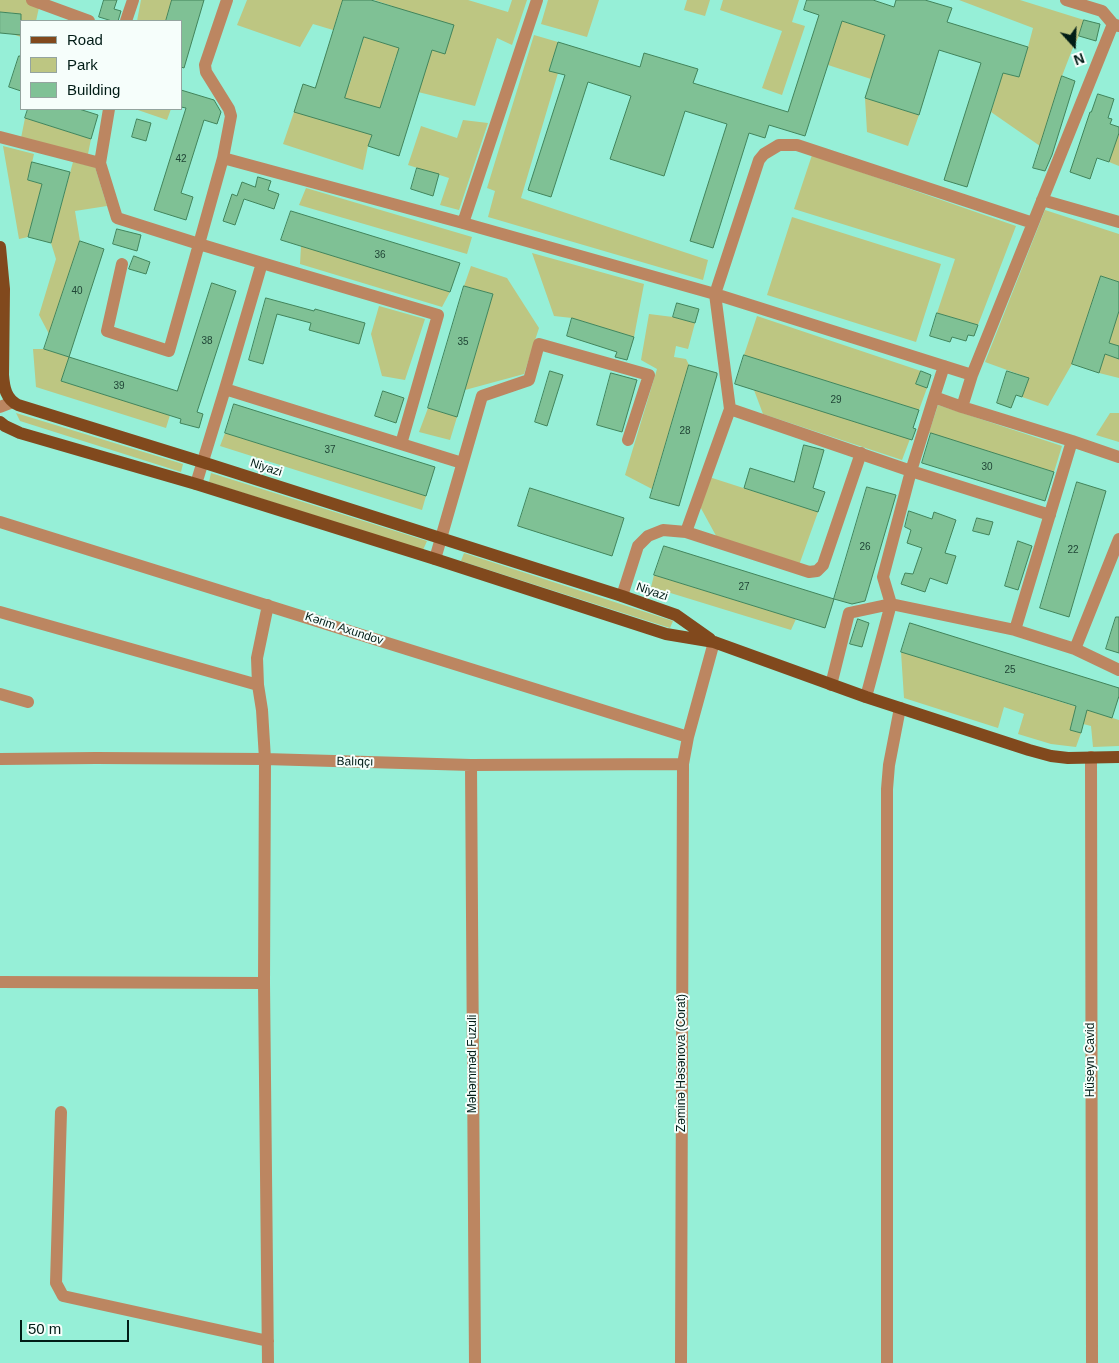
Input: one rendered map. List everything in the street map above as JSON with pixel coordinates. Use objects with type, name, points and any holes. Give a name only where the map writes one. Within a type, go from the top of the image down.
[{"type":"main road","points":[[0,247],[4,289],[3,375],[8,397],[13,402]]},
{"type":"main road","name":"Niyazi","points":[[13,402],[18,406],[202,462],[622,596],[676,615],[714,642]]},
{"type":"main road","points":[[0,422],[20,433],[196,484],[666,634],[714,642],[866,697],[1036,752],[1068,758],[1119,758]]},
{"type":"street","points":[[32,0],[87,20]]},
{"type":"street","points":[[126,20],[133,0]]},
{"type":"street","points":[[122,264],[107,331],[169,351],[223,158],[231,116],[229,109],[206,72],[204,65],[227,0]]},
{"type":"street","points":[[463,223],[537,0]]},
{"type":"street","points":[[962,406],[972,375],[1042,200],[1116,25],[1102,11],[1066,0]]},
{"type":"street","points":[[110,110],[100,163],[117,218],[438,315],[401,444]]},
{"type":"street","points":[[0,137],[100,163]]},
{"type":"street","points":[[686,532],[730,410],[716,294],[758,160],[764,154],[778,145],[796,145],[1033,223]]},
{"type":"street","points":[[223,158],[716,294],[972,375]]},
{"type":"street","points":[[1042,200],[1119,222]]},
{"type":"street","points":[[196,484],[262,263]]},
{"type":"street","points":[[435,559],[482,396],[529,380],[539,344],[649,375],[628,440]]},
{"type":"street","points":[[866,697],[891,604],[882,577],[910,471],[944,366]]},
{"type":"street","points":[[225,389],[462,463]]},
{"type":"street","points":[[934,398],[1119,457]]},
{"type":"street","points":[[0,407],[13,402]]},
{"type":"street","points":[[730,410],[910,471],[1050,515]]},
{"type":"street","points":[[1014,630],[1072,441]]},
{"type":"street","points":[[622,596],[638,546],[648,536],[663,530],[686,532],[809,572],[817,571],[823,565],[861,453]]},
{"type":"street","name":"Kərim Axundov","points":[[0,522],[688,737]]},
{"type":"street","points":[[1076,649],[1119,539]]},
{"type":"street","points":[[831,685],[849,612],[891,604],[1014,630],[1076,649],[1119,670]]},
{"type":"street","points":[[268,605],[257,658],[265,759],[264,983],[268,1363]]},
{"type":"street","points":[[0,612],[258,685]]},
{"type":"street","points":[[684,764],[688,737],[714,642]]},
{"type":"street","points":[[0,694],[28,702]]},
{"type":"street","points":[[887,1363],[887,789],[889,765],[900,708]]},
{"type":"street","name":"Hüseyn Cavid","points":[[1091,757],[1092,1363]]},
{"type":"street","name":"Balıqçı","points":[[0,759],[265,759],[472,765],[684,764]]},
{"type":"street","name":"Zəminə Həsənova (Corat)","points":[[681,1363],[684,764]]},
{"type":"street","name":"Məhəmməd Fuzuli","points":[[472,765],[474,1363]]},
{"type":"street","points":[[0,982],[264,983]]},
{"type":"street","points":[[60,1112],[56,1283],[64,1296],[268,1341]]},
{"type":"green space","points":[[0,0],[32,0],[40,3],[36,20],[20,20],[20,37],[12,34],[14,13],[0,12]]},
{"type":"green space","points":[[141,0],[172,0],[166,20],[137,20]]},
{"type":"green space","points":[[247,0],[343,0],[333,30],[313,24],[300,47],[237,25]]},
{"type":"green space","points":[[374,0],[468,0],[508,12],[512,0],[527,0],[512,45],[497,38],[475,106],[418,92],[392,6]]},
{"type":"green space","points":[[548,0],[599,0],[587,37],[541,24]]},
{"type":"green space","points":[[687,0],[710,0],[705,16],[684,10]]},
{"type":"green space","points":[[723,0],[799,0],[792,22],[805,26],[782,95],[762,88],[782,31],[720,10]]},
{"type":"green space","points":[[959,0],[1020,0],[1084,20],[1062,76],[1040,146],[991,112],[1003,73],[1019,77],[1033,28]]},
{"type":"green space","points":[[842,21],[885,35],[871,79],[828,65]]},
{"type":"green space","points":[[534,35],[558,42],[549,70],[558,73],[521,198],[708,260],[703,280],[488,217],[495,191],[487,188]]},
{"type":"green space","points":[[364,37],[407,50],[396,56],[368,146],[363,170],[283,144],[294,112],[362,103],[335,95],[339,83],[349,86]]},
{"type":"green space","points":[[865,98],[919,115],[908,146],[867,132]]},
{"type":"green space","points":[[138,110],[171,110],[167,120]]},
{"type":"green space","points":[[25,118],[91,139],[87,159],[20,143]]},
{"type":"green space","points":[[463,120],[488,123],[459,210],[440,205],[449,178],[408,165],[421,126],[457,138]]},
{"type":"green space","points":[[1119,133],[1119,166],[1109,162]]},
{"type":"green space","points":[[3,146],[34,154],[28,180],[42,184],[28,237],[19,239]]},
{"type":"green space","points":[[812,155],[1016,226],[978,325],[937,313],[955,259],[794,209]]},
{"type":"green space","points":[[73,162],[95,167],[107,206],[75,211],[80,241],[49,334],[39,315],[56,259],[51,243]]},
{"type":"green space","points":[[306,188],[472,237],[467,254],[299,205]]},
{"type":"green space","points":[[1045,210],[1119,234],[1119,282],[1101,276],[1072,364],[1048,406],[1022,397],[1029,378],[985,362]]},
{"type":"green space","points":[[792,217],[941,264],[916,342],[767,295]]},
{"type":"green space","points":[[301,246],[450,292],[442,307],[300,264]]},
{"type":"green space","points":[[532,253],[644,284],[634,337],[572,318],[554,316]]},
{"type":"green space","points":[[471,266],[507,278],[539,328],[524,374],[465,390],[493,294],[464,286]]},
{"type":"green space","points":[[379,306],[425,319],[405,380],[382,376],[371,334]]},
{"type":"green space","points":[[1119,313],[1119,346],[1109,343]]},
{"type":"green space","points":[[649,314],[673,317],[695,323],[688,349],[676,346],[674,357],[686,359],[689,365],[652,489],[625,475],[657,369],[641,360]]},
{"type":"green space","points":[[757,316],[921,371],[916,384],[927,388],[919,410],[744,355]]},
{"type":"green space","points":[[33,349],[44,349],[69,357],[61,381],[170,415],[166,428],[36,387]]},
{"type":"green space","points":[[1105,354],[1119,359],[1119,378],[1099,373]]},
{"type":"green space","points":[[754,390],[910,439],[902,460],[763,414]]},
{"type":"green space","points":[[938,405],[1062,446],[1054,472],[929,433]]},
{"type":"green space","points":[[428,408],[457,417],[450,440],[419,432]]},
{"type":"green space","points":[[16,413],[183,464],[181,472],[20,421]]},
{"type":"green space","points":[[1110,413],[1119,413],[1119,442],[1096,435]]},
{"type":"green space","points":[[225,433],[426,496],[422,510],[220,446]]},
{"type":"green space","points":[[211,473],[427,541],[423,550],[209,482]]},
{"type":"green space","points":[[706,476],[818,512],[798,568],[720,543],[697,501]]},
{"type":"green space","points":[[464,553],[673,621],[670,628],[461,561]]},
{"type":"green space","points":[[654,575],[796,619],[791,630],[651,587]]},
{"type":"green space","points":[[901,652],[1119,720],[1119,746],[1093,747],[1091,726],[1072,721],[1070,730],[1081,733],[1076,747],[1051,744],[1018,734],[1024,714],[1004,707],[998,728],[904,698]]},
{"type":"building","points":[[104,0],[117,0],[114,9],[121,11],[118,20],[99,17]]},
{"type":"building","points":[[172,0],[204,0],[184,68],[182,67],[182,20],[166,20]]},
{"type":"building","points":[[343,0],[371,0],[454,25],[445,54],[432,50],[399,156],[368,146],[372,135],[294,112],[303,84],[315,88]],"holes":[[[364,37],[399,48],[380,108],[345,98]]]},
{"type":"building","points":[[807,0],[873,0],[894,7],[896,0],[925,0],[952,8],[947,22],[1028,47],[1019,77],[1003,73],[967,187],[944,180],[981,63],[939,50],[919,115],[865,98],[885,35],[842,21],[805,136],[769,125],[765,138],[749,133],[713,248],[690,241],[727,124],[685,111],[664,176],[610,159],[631,96],[588,82],[551,197],[528,190],[565,75],[549,71],[558,42],[640,67],[644,53],[698,69],[693,83],[788,112],[819,15],[804,10]]},
{"type":"building","points":[[0,12],[21,14],[20,35],[0,33]]},
{"type":"building","points":[[1084,20],[1100,24],[1096,41],[1079,36]]},
{"type":"building","points":[[19,56],[20,56],[20,91],[9,87]]},
{"type":"building","points":[[1062,76],[1075,81],[1052,155],[1045,171],[1033,168]]},
{"type":"building","points":[[182,90],[214,100],[221,112],[217,124],[204,120],[181,193],[193,197],[186,220],[154,210],[186,108],[182,107]]},
{"type":"building","points":[[1098,94],[1114,99],[1108,118],[1112,119],[1110,124],[1119,127],[1119,133],[1109,162],[1097,158],[1090,179],[1070,172]]},
{"type":"building","points":[[28,110],[82,110],[98,115],[91,139],[25,118]]},
{"type":"building","points":[[137,119],[151,123],[146,141],[132,137]]},
{"type":"building","points":[[32,162],[70,172],[51,243],[28,237],[42,184],[28,180]]},
{"type":"building","points":[[417,168],[439,174],[433,196],[411,189]]},
{"type":"building","points":[[258,177],[271,181],[268,190],[279,194],[274,209],[244,199],[235,225],[223,221],[232,194],[237,196],[242,182],[255,187]]},
{"type":"building","points":[[291,211],[460,263],[450,292],[281,240]]},
{"type":"building","points":[[117,229],[141,235],[137,251],[113,244]]},
{"type":"building","points":[[80,241],[104,249],[69,357],[44,349]]},
{"type":"building","points":[[134,256],[150,262],[146,274],[129,269]]},
{"type":"building","points":[[1101,276],[1119,282],[1119,311],[1109,343],[1119,346],[1119,359],[1105,354],[1099,373],[1072,364]]},
{"type":"building","points":[[212,283],[236,291],[197,412],[203,414],[199,428],[180,423],[181,419],[61,381],[69,357],[177,391]]},
{"type":"building","points":[[464,286],[493,294],[457,417],[428,408]]},
{"type":"building","points":[[266,298],[365,323],[359,344],[309,330],[311,323],[277,314],[263,364],[249,360]]},
{"type":"building","points":[[677,303],[699,309],[695,323],[673,317]]},
{"type":"building","points":[[937,313],[978,325],[974,336],[968,335],[966,341],[952,337],[950,342],[930,336]]},
{"type":"building","points":[[572,318],[634,337],[627,360],[615,357],[617,352],[567,336]]},
{"type":"building","points":[[744,355],[919,410],[913,428],[916,429],[912,440],[735,384]]},
{"type":"building","points":[[689,365],[717,373],[717,375],[679,506],[650,498]]},
{"type":"building","points":[[550,371],[563,375],[547,426],[535,422]]},
{"type":"building","points":[[921,371],[931,375],[927,388],[916,384]]},
{"type":"building","points":[[1007,371],[1029,378],[1022,397],[1016,395],[1011,408],[997,403]]},
{"type":"building","points":[[611,373],[637,380],[622,432],[597,425]]},
{"type":"building","points":[[383,391],[404,398],[396,423],[375,416]]},
{"type":"building","points":[[234,404],[435,467],[426,496],[225,433]]},
{"type":"building","points":[[931,433],[1054,472],[1045,501],[922,463]]},
{"type":"building","points":[[804,445],[824,450],[813,488],[825,492],[818,512],[744,488],[750,468],[794,482]]},
{"type":"building","points":[[1077,482],[1106,491],[1069,617],[1040,608]]},
{"type":"building","points":[[867,487],[896,495],[865,601],[852,604],[834,599]]},
{"type":"building","points":[[530,488],[624,518],[612,556],[518,526]]},
{"type":"building","points":[[909,511],[932,519],[934,512],[956,520],[945,553],[956,556],[947,584],[930,578],[925,592],[901,584],[905,573],[913,574],[922,548],[907,543],[911,530],[905,527]]},
{"type":"building","points":[[977,518],[993,522],[989,535],[973,531]]},
{"type":"building","points":[[1018,541],[1032,546],[1018,590],[1005,586]]},
{"type":"building","points":[[664,546],[834,599],[825,628],[654,575]]},
{"type":"building","points":[[1116,617],[1119,617],[1119,653],[1106,649]]},
{"type":"building","points":[[858,619],[869,623],[862,647],[850,644]]},
{"type":"building","points":[[910,623],[1119,688],[1119,696],[1112,718],[1087,710],[1081,733],[1070,730],[1076,706],[901,652]]}]
